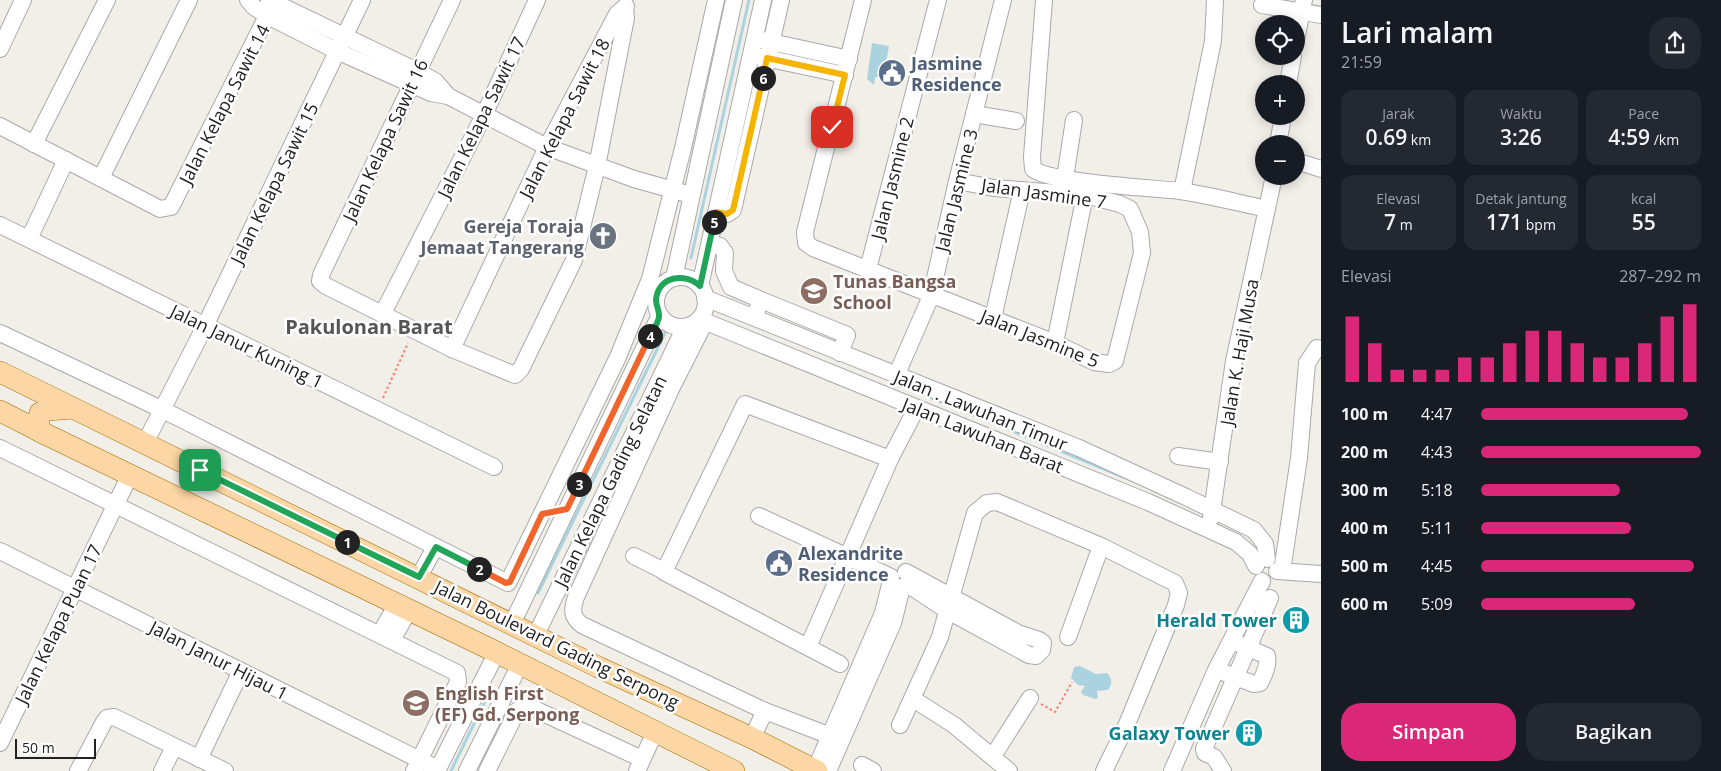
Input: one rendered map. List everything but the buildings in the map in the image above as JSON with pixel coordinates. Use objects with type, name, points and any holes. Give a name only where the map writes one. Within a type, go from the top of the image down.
[{"type":"main road","points":[[0,402],[19,406],[23,402],[23,394],[6,375]]},
{"type":"main road","name":"Jalan Boulevard Gading Serpong","points":[[6,375],[512,624],[820,771]]},
{"type":"main road","points":[[41,432],[38,423],[40,413],[48,410],[74,408]]},
{"type":"main road","name":"Jalan Boulevard Gading Serpong","points":[[0,410],[41,432],[497,652],[734,771]]},
{"type":"street","points":[[0,50],[23,0]]},
{"type":"street","points":[[34,144],[107,0]]},
{"type":"street","points":[[0,126],[101,178],[189,0]]},
{"type":"street","points":[[248,0],[254,7],[272,4],[345,34],[414,78],[431,93],[448,96],[547,147],[597,166],[692,195]]},
{"type":"street","name":"Jalan Kelapa Sawit 15","points":[[145,443],[206,326],[362,0]]},
{"type":"street","name":"Jalan Kelapa Sawit 16","points":[[384,313],[326,286],[320,281],[321,275],[452,0]]},
{"type":"street","name":"Jalan Kelapa Sawit 17","points":[[384,313],[484,115],[538,0]]},
{"type":"street","points":[[0,333],[158,416],[430,544],[508,583],[617,359],[650,279],[673,190],[716,0]]},
{"type":"street","points":[[674,278],[734,0]]},
{"type":"street","points":[[740,144],[753,47],[763,0]]},
{"type":"street","points":[[703,292],[688,278],[674,278],[661,286],[658,293],[656,300],[660,315],[670,325],[696,323],[703,313],[703,292],[716,212],[740,144],[769,50],[781,0]]},
{"type":"street","points":[[753,47],[847,67],[863,0]]},
{"type":"street","name":"Jalan Jasmine 2","points":[[868,269],[938,0]]},
{"type":"street","name":"Jalan Jasmine 3","points":[[896,376],[931,296],[957,180],[1003,0]]},
{"type":"street","points":[[1044,0],[1032,166],[1041,174],[1182,191],[1267,209]]},
{"type":"street","points":[[1182,191],[1213,41],[1215,0]]},
{"type":"street","points":[[272,4],[337,51],[414,78]]},
{"type":"street","name":"Jalan Kelapa Sawit 14","points":[[101,178],[160,209],[171,207],[272,4]]},
{"type":"street","points":[[384,313],[452,349],[515,375],[522,369],[574,260],[597,166],[626,18],[627,4]]},
{"type":"street","name":"Jalan Kelapa Sawit 18","points":[[452,349],[547,147],[617,14],[627,4]]},
{"type":"street","points":[[1262,5],[1303,6],[1321,15]]},
{"type":"street","name":"Jalan Jasmine 5","points":[[847,67],[805,232],[806,243],[813,248],[931,296],[1055,343],[1094,362],[1109,364]]},
{"type":"street","name":"Jalan Jasmine 3","points":[[974,114],[1016,121]]},
{"type":"street","points":[[1065,178],[1074,120]]},
{"type":"street","points":[[29,239],[66,160]]},
{"type":"street","points":[[1305,165],[1321,169]]},
{"type":"street","name":"Jalan Jasmine 7","points":[[957,180],[1022,190],[1085,195],[1120,204],[1130,209],[1140,232],[1142,253],[1115,361],[1109,364]]},
{"type":"street","name":"Jalan K. Haji Musa","points":[[1209,529],[1214,510],[1234,361],[1272,185]]},
{"type":"street","points":[[993,318],[1022,190]]},
{"type":"street","points":[[1055,343],[1085,195]]},
{"type":"street","name":"Jalan Janur Kuning 1","points":[[0,225],[494,467]]},
{"type":"street","points":[[710,243],[720,246],[725,253],[724,271],[731,287],[847,335],[840,353]]},
{"type":"street","name":"Jalan . Lawuhan Timur","points":[[703,292],[754,318],[1079,448],[1214,510],[1254,530],[1265,544],[1274,569]]},
{"type":"street","points":[[754,318],[761,300]]},
{"type":"street","name":"Jalan Kelapa Gading Selatan","points":[[512,624],[660,315]]},
{"type":"street","name":"Jalan Kelapa Gading Selatan","points":[[536,635],[696,323]]},
{"type":"street","name":"Jalan Lawuhan Barat","points":[[696,323],[1148,502],[1209,529],[1244,548],[1274,569]]},
{"type":"street","points":[[1172,771],[1230,640],[1274,569],[1299,458],[1307,363],[1316,348],[1321,349]]},
{"type":"street","points":[[665,385],[576,597],[573,613],[575,619],[582,625],[765,712],[828,735]]},
{"type":"street","points":[[664,571],[746,404],[890,459]]},
{"type":"street","points":[[808,647],[890,459],[916,410]]},
{"type":"street","points":[[0,448],[457,672],[458,682],[416,766]]},
{"type":"street","points":[[1178,456],[1220,462]]},
{"type":"street","name":"Jalan Kelapa Puan 17","points":[[0,743],[130,475]]},
{"type":"street","points":[[1148,502],[1158,484]]},
{"type":"street","points":[[900,725],[932,657],[950,604],[975,513],[982,506],[991,502],[997,502],[1101,546],[1175,583],[1178,593],[1176,605],[1104,771]]},
{"type":"street","points":[[542,514],[567,509]]},
{"type":"street","points":[[759,516],[848,555],[950,604],[1039,640],[1043,643],[1042,650],[1036,656],[1029,655],[950,604]]},
{"type":"street","points":[[419,577],[430,544]]},
{"type":"street","points":[[1068,637],[1101,546]]},
{"type":"street","name":"Jalan Janur Hijau 1","points":[[0,551],[241,671],[416,766],[438,770]]},
{"type":"street","points":[[634,556],[664,571],[665,575],[840,664]]},
{"type":"street","points":[[1274,569],[1321,573]]},
{"type":"street","points":[[820,771],[828,735],[899,580]]},
{"type":"street","points":[[820,771],[893,622],[899,580]]},
{"type":"street","points":[[1223,771],[1214,757],[1205,753],[1204,749],[1270,598]]},
{"type":"street","points":[[386,637],[403,607]]},
{"type":"street","points":[[1216,670],[1254,684],[1260,683],[1268,660],[1267,656],[1230,640]]},
{"type":"street","points":[[438,770],[497,652]]},
{"type":"street","points":[[467,771],[520,664]]},
{"type":"street","points":[[199,759],[241,671]]},
{"type":"street","points":[[993,756],[1030,698]]},
{"type":"street","points":[[913,699],[954,725],[1010,771]]},
{"type":"street","points":[[487,771],[517,711],[523,707],[530,707],[640,765],[655,732]]},
{"type":"street","points":[[752,738],[765,712]]},
{"type":"street","points":[[78,771],[104,722],[110,717],[118,719],[225,771]]},
{"type":"street","points":[[162,771],[174,747]]},
{"type":"path","points":[[377,410],[414,330]]},
{"type":"path","points":[[1030,698],[1055,712],[1072,682]]},
{"type":"water","points":[[872,43],[889,46],[883,78],[875,77],[874,85],[867,79]]},
{"type":"water","points":[[1080,666],[1096,674],[1107,673],[1111,681],[1108,690],[1097,691],[1098,698],[1095,699],[1083,695],[1081,692],[1085,686],[1078,685],[1071,678],[1074,667]]},
{"type":"waterway","points":[[691,258],[749,0]]},
{"type":"waterway","points":[[538,593],[666,331]]},
{"type":"waterway","points":[[898,384],[1126,478]]},
{"type":"waterway","points":[[451,771],[489,693]]},
{"type":"place","name":"Jasmine Residence","points":[[892,73]]},
{"type":"place","name":"Gereja Toraja Jemaat Tangerang","points":[[603,236]]},
{"type":"place","name":"Tunas Bangsa School","points":[[814,291]]},
{"type":"place","name":"Alexandrite Residence","points":[[779,563]]},
{"type":"place","name":"Herald Tower","points":[[1296,620]]},
{"type":"place","name":"English First (EF) Gd. Serpong","points":[[416,703]]},
{"type":"place","name":"Galaxy Tower","points":[[1249,733]]},
{"type":"district","name":"Pakulonan Barat","points":[[369,326]]},
{"type":"route","points":[[200,470],[419,577],[436,547],[506,583],[510,582],[542,514],[567,509],[660,315],[656,300],[661,286],[667,281],[681,277],[695,281],[700,286],[716,212],[727,214],[733,210],[767,58],[845,75],[832,127]]}]
